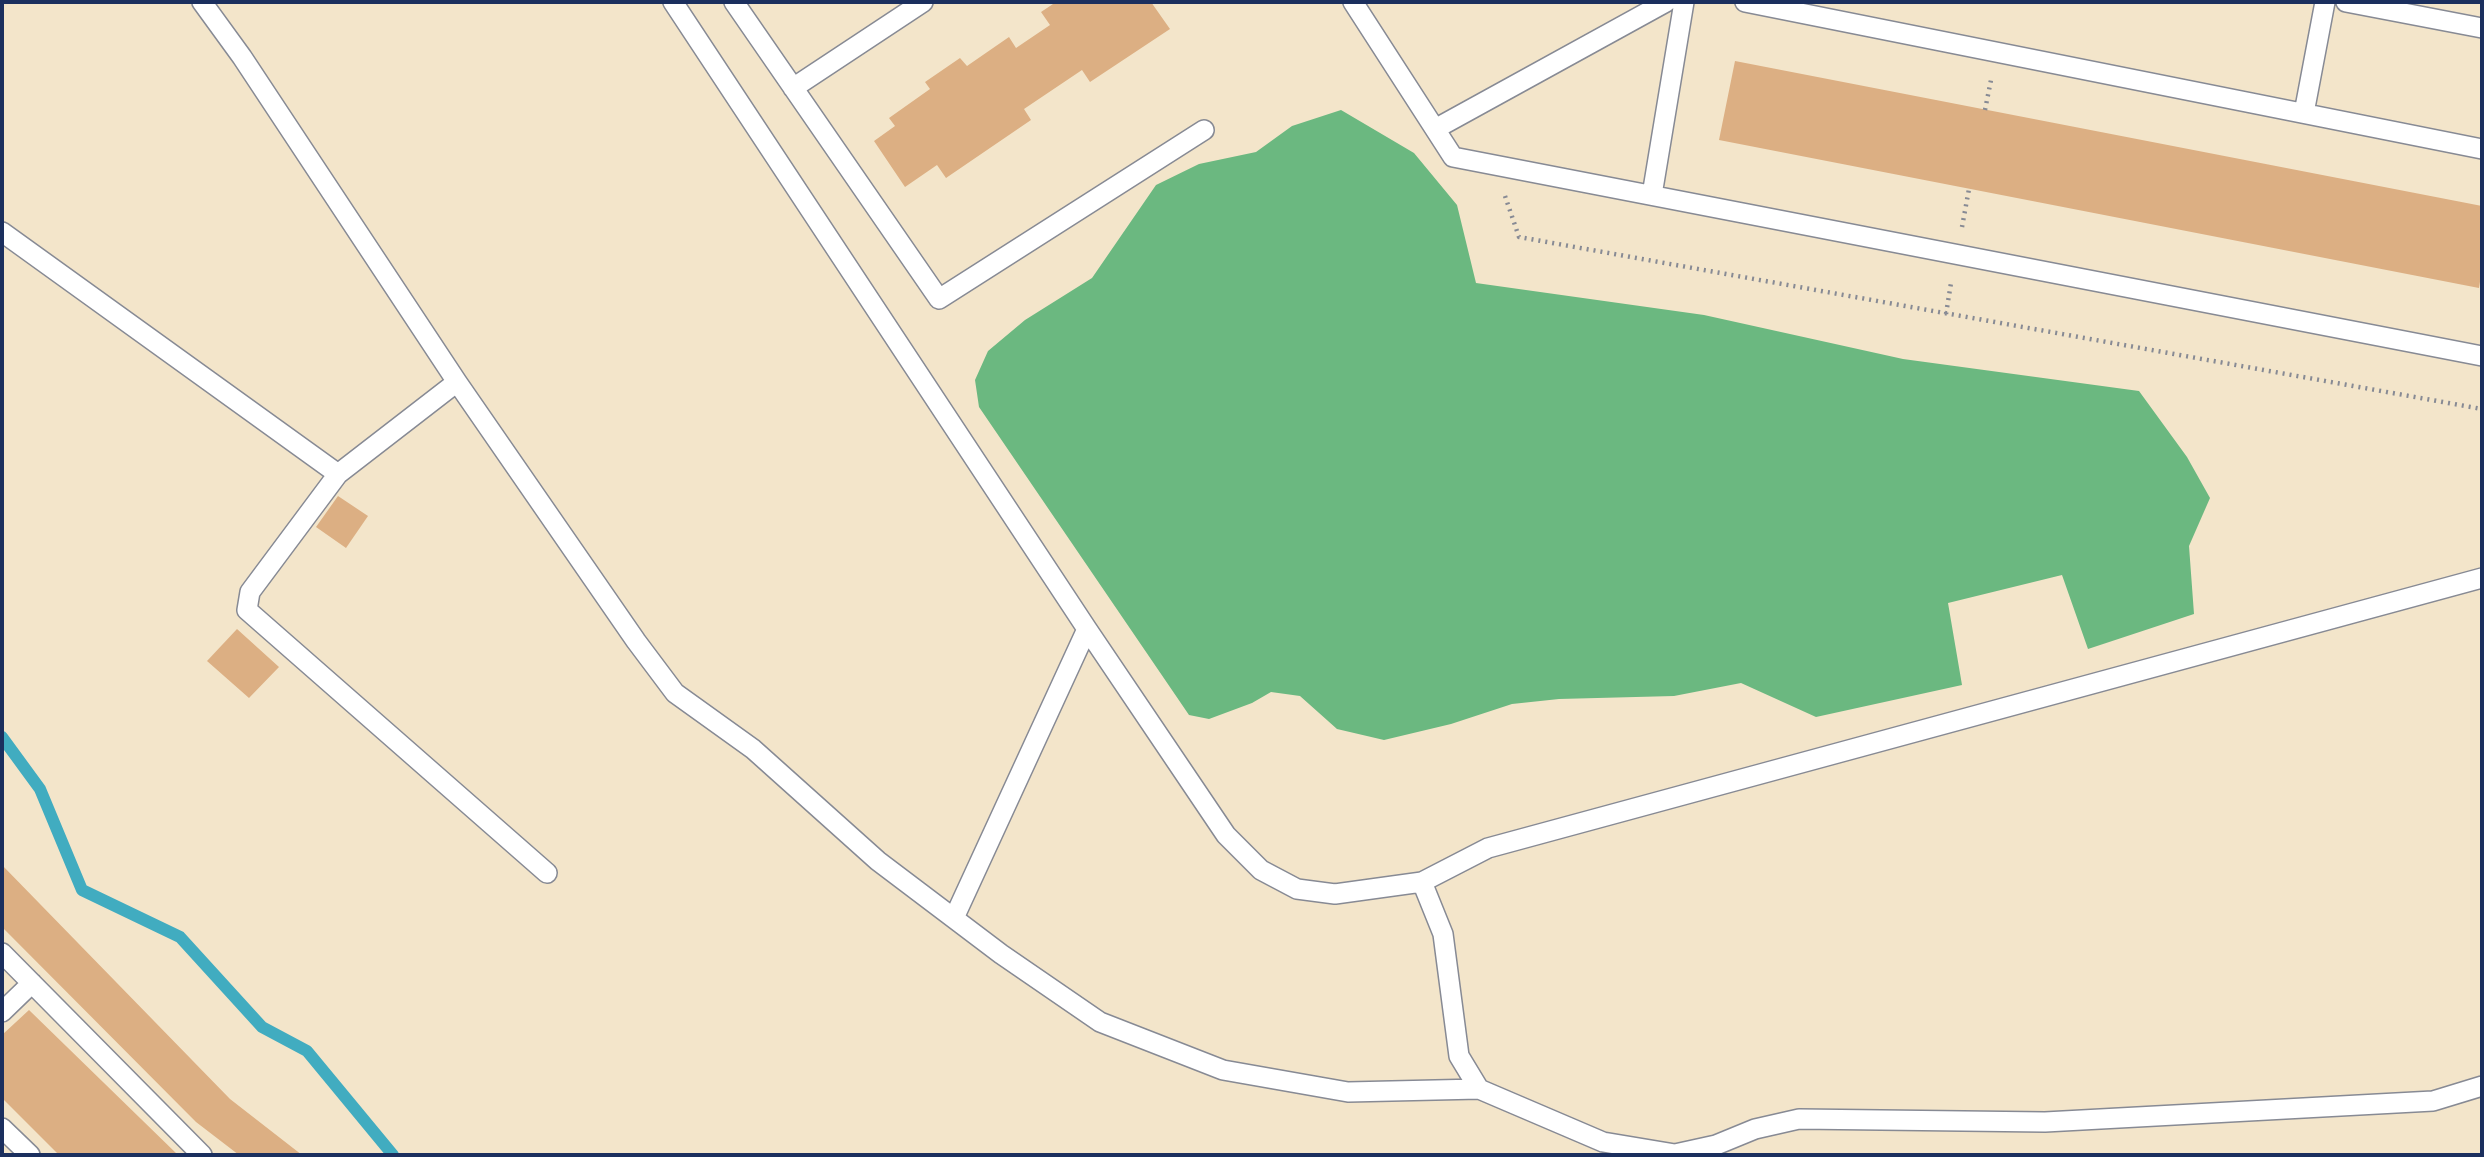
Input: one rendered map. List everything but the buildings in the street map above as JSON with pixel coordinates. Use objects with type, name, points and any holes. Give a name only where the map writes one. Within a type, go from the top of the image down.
[{"type":"lane","points":[[202,2],[242,57],[457,382],[674,693],[753,749],[878,861],[1100,1023],[1223,1070],[1348,1092],[1479,1089],[1603,1142],[1675,1154],[1716,1146],[1755,1129],[1799,1119],[2045,1122],[2433,1101],[2482,1086]]},
{"type":"lane","points":[[673,2],[1226,835],[1261,870],[1297,889],[1335,894],[1422,882],[1488,848],[2482,578]]},
{"type":"lane","points":[[734,2],[939,299],[1204,130]]},
{"type":"lane","points":[[793,88],[923,2]]},
{"type":"lane","points":[[1353,2],[1453,157],[2482,356]]},
{"type":"lane","points":[[1435,129],[1666,2]]},
{"type":"lane","points":[[1651,195],[1684,2]]},
{"type":"lane","points":[[1745,2],[2482,149]]},
{"type":"lane","points":[[2304,113],[2325,2]]},
{"type":"lane","points":[[2346,2],[2482,28]]},
{"type":"lane","points":[[2,232],[338,474]]},
{"type":"lane","points":[[457,382],[338,474],[250,592],[247,610],[547,873]]},
{"type":"lane","points":[[954,918],[1087,629]]},
{"type":"lane","points":[[1422,882],[1443,934],[1460,1056],[1479,1089]]},
{"type":"lane","points":[[2,953],[202,1155]]},
{"type":"lane","points":[[2,1012],[32,983]]},
{"type":"lane","points":[[2,1128],[30,1155]]},
{"type":"path","points":[[1494,165],[1520,237],[2482,409]]},
{"type":"green space","points":[[1341,110],[1414,153],[1457,205],[1476,283],[1704,315],[1903,359],[2139,391],[2187,457],[2210,498],[2189,546],[2194,614],[2088,649],[2062,575],[1948,603],[1962,685],[1816,717],[1741,683],[1674,696],[1559,699],[1512,704],[1451,724],[1384,740],[1337,729],[1300,696],[1271,692],[1252,703],[1209,719],[1189,715],[979,407],[975,380],[988,351],[1025,320],[1092,278],[1156,185],[1199,164],[1256,152],[1292,126]]},
{"type":"waterway","points":[[2,737],[40,789],[82,890],[180,937],[262,1027],[307,1051],[393,1155]]}]
